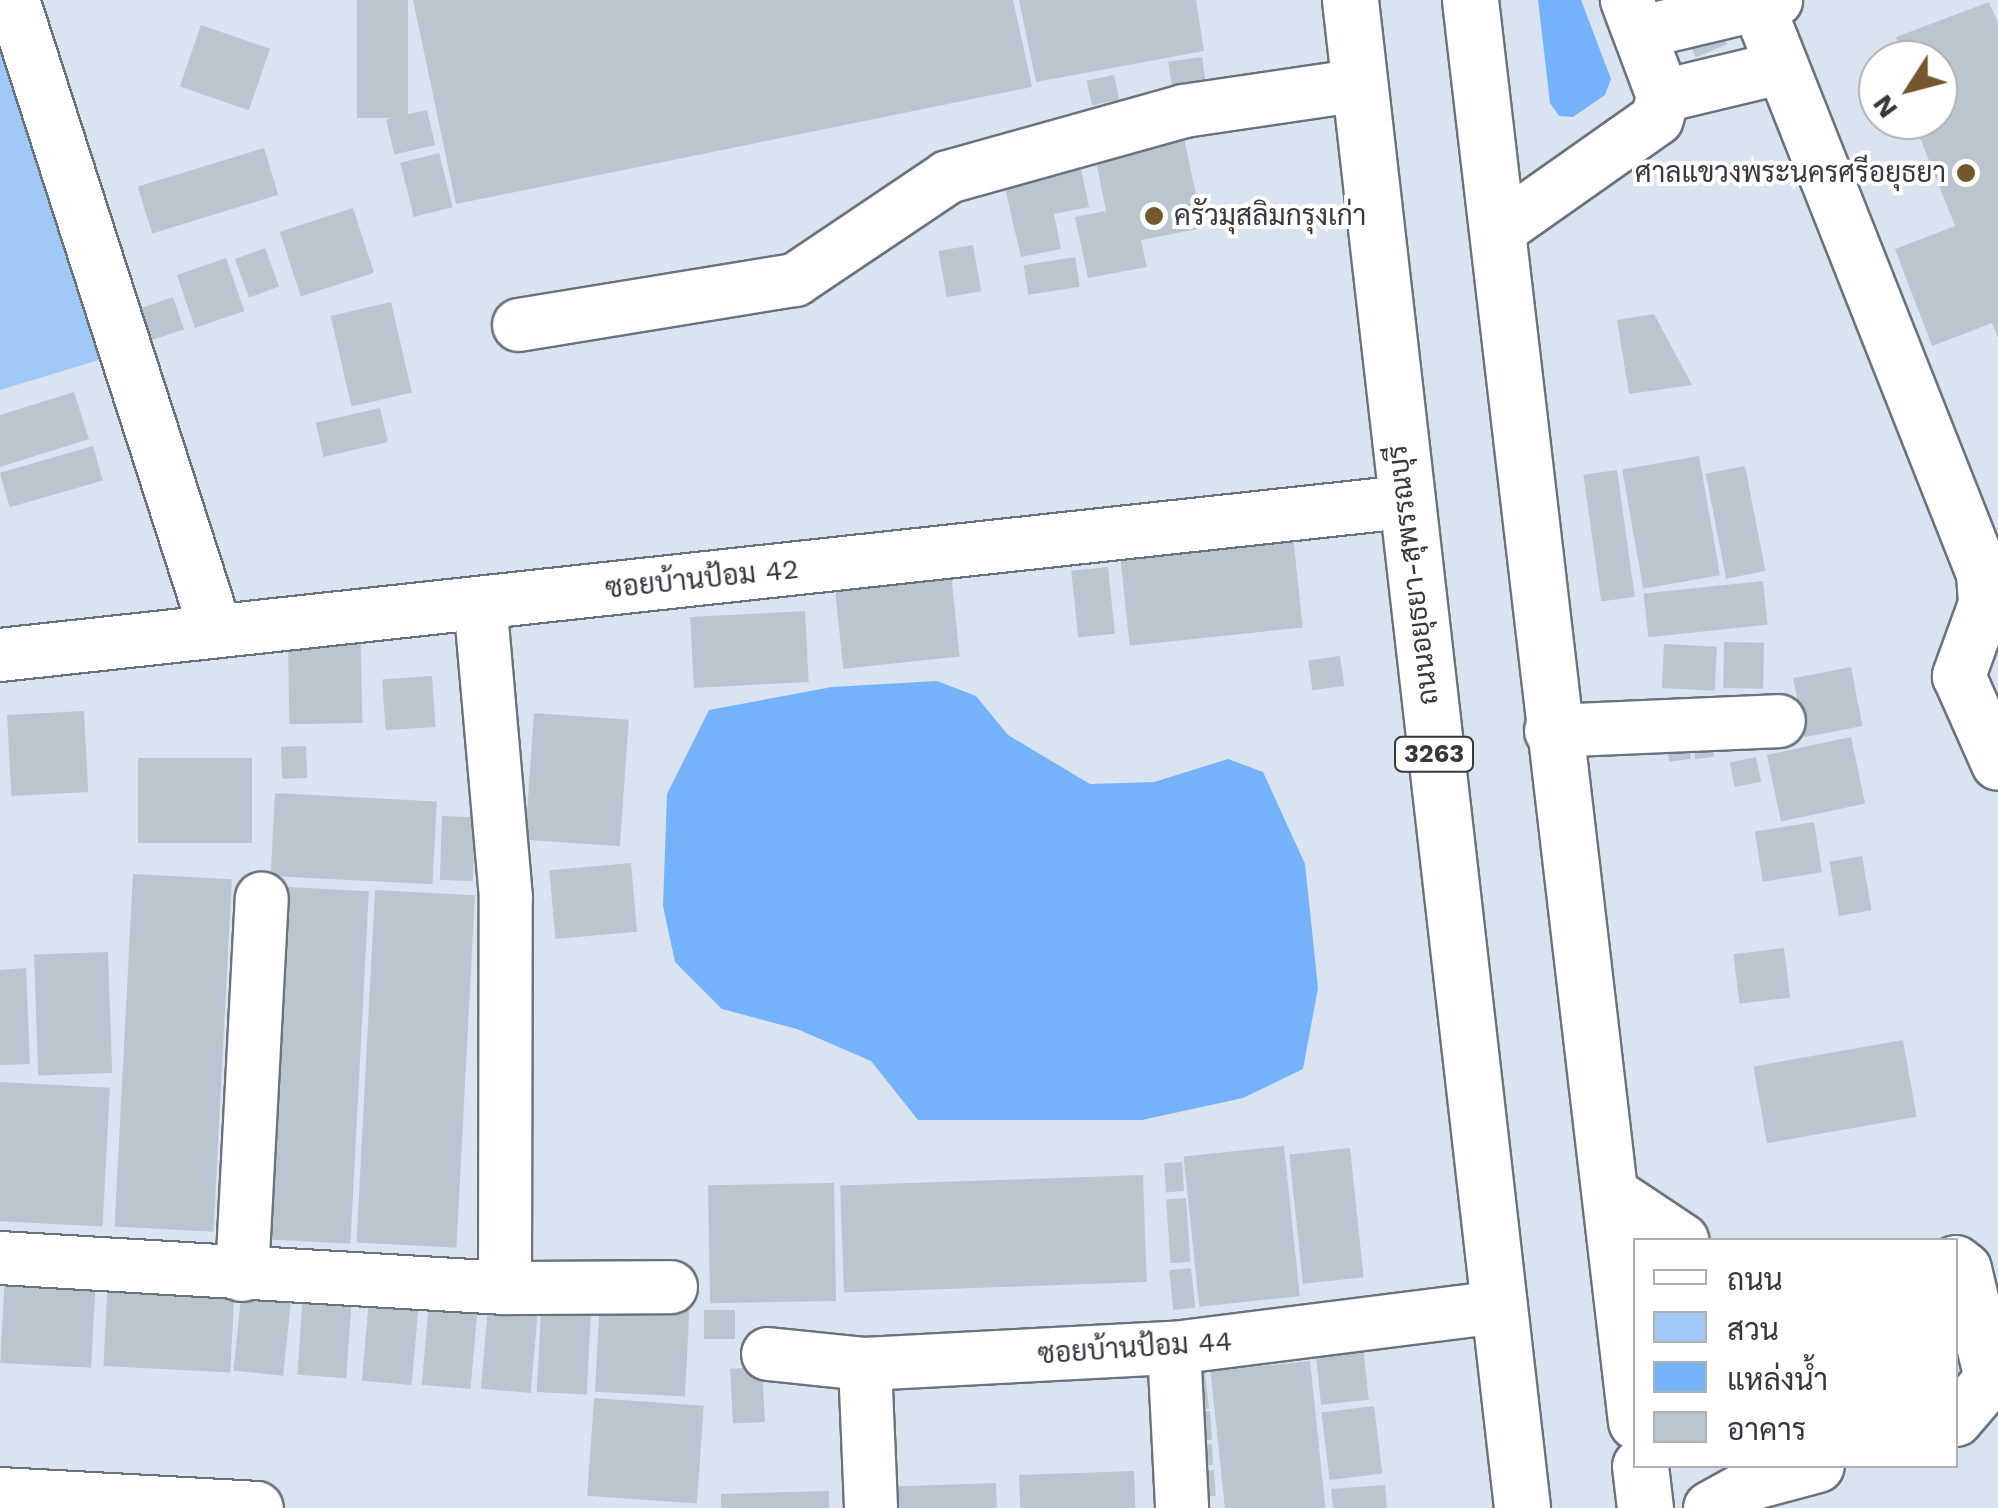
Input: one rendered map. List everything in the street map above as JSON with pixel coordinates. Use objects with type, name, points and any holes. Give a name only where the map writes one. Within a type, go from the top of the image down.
[{"type":"main road","name":"ถนนอยุธยา-สุพรรณบุรี","points":[[1350,0],[1404,502],[1522,1508]]},
{"type":"main road","points":[[1470,0],[1551,732],[1633,1395]]},
{"type":"main road","points":[[1640,1468],[1645,1508]]},
{"type":"street","points":[[13,0],[216,631]]},
{"type":"street","points":[[1498,231],[1656,119],[1663,96],[1635,16],[1764,2],[1780,68],[1983,574],[1985,604],[1959,676],[1998,764]]},
{"type":"street","points":[[1663,96],[1780,68]]},
{"type":"street","points":[[519,325],[794,280],[948,176],[1184,111],[1360,85]]},
{"type":"street","name":"ซอยบ้านป้อม 42","points":[[0,654],[1404,502]]},
{"type":"street","points":[[480,603],[506,898],[505,1288]]},
{"type":"street","points":[[1551,732],[1780,721]]},
{"type":"street","points":[[242,1275],[262,899]]},
{"type":"street","points":[[1610,1192],[1679,1238]]},
{"type":"street","points":[[0,1258],[505,1288],[671,1287]]},
{"type":"street","points":[[1958,1263],[1966,1269],[1990,1379],[1958,1418]]},
{"type":"street","name":"ซอยบ้านป้อม 44","points":[[768,1354],[865,1364],[1174,1348],[1500,1307]]},
{"type":"street","points":[[1174,1348],[1182,1508]]},
{"type":"street","points":[[865,1364],[870,1508]]},
{"type":"street","points":[[1710,1508],[1755,1483],[1811,1468]]},
{"type":"street","points":[[0,1494],[257,1508]]},
{"type":"green space","points":[[0,47],[99,360],[0,390]]},
{"type":"water","points":[[1538,0],[1581,0],[1611,79],[1605,95],[1573,117],[1559,116],[1550,103]]},
{"type":"water","points":[[937,681],[976,696],[1008,735],[1090,784],[1154,782],[1228,759],[1263,772],[1305,864],[1318,988],[1303,1069],[1243,1098],[1142,1120],[918,1120],[871,1061],[797,1029],[722,1009],[675,962],[663,906],[667,794],[709,710],[832,687]]},
{"type":"building","points":[[357,0],[408,0],[408,118],[357,118]]},
{"type":"building","points":[[413,0],[1013,0],[1032,87],[456,204]]},
{"type":"building","points":[[1019,0],[1196,0],[1204,51],[1036,82]]},
{"type":"building","name":"ศาลแขวงพระนครศรีอยุธยา","points":[[1989,2],[1998,23],[1998,338],[1992,323],[1932,346],[1895,249],[1955,226],[1921,140],[1958,140],[1958,40],[1896,37]]},
{"type":"building","points":[[1718,23],[1727,44],[1696,57],[1687,36]]},
{"type":"building","points":[[201,25],[270,49],[249,110],[180,86]]},
{"type":"building","points":[[1202,57],[1206,84],[1172,88],[1168,62]]},
{"type":"building","points":[[1114,75],[1119,99],[1092,105],[1087,81]]},
{"type":"building","points":[[427,110],[435,145],[394,155],[386,119]]},
{"type":"building","points":[[1183,133],[1203,228],[1141,240],[1147,267],[1088,278],[1075,217],[1106,211],[1094,151]]},
{"type":"building","points":[[264,148],[278,195],[152,233],[138,187]]},
{"type":"building","points":[[439,153],[453,207],[414,217],[400,163]]},
{"type":"building","points":[[1080,164],[1089,207],[1054,214],[1061,249],[1021,257],[1003,180]]},
{"type":"building","points":[[353,208],[374,273],[301,296],[280,232]]},
{"type":"building","points":[[973,245],[981,291],[947,297],[939,251]]},
{"type":"building","points":[[265,248],[279,287],[249,297],[235,259]]},
{"type":"building","points":[[1075,257],[1080,287],[1028,295],[1024,265]]},
{"type":"building","points":[[226,258],[244,311],[195,328],[177,275]]},
{"type":"building","points":[[173,297],[184,329],[139,345],[128,313]]},
{"type":"building","points":[[391,302],[412,393],[352,407],[331,316]]},
{"type":"building","points":[[1654,314],[1692,385],[1629,394],[1617,320]]},
{"type":"building","points":[[74,392],[89,439],[0,467],[0,415]]},
{"type":"building","points":[[380,408],[388,442],[324,457],[316,423]]},
{"type":"building","points":[[93,446],[103,481],[10,507],[0,473]]},
{"type":"building","points":[[1699,456],[1720,575],[1643,589],[1622,470]]},
{"type":"building","points":[[1745,466],[1765,571],[1726,579],[1706,474]]},
{"type":"building","points":[[1617,470],[1635,597],[1601,601],[1583,475]]},
{"type":"building","points":[[1292,526],[1303,627],[1130,646],[1119,544]]},
{"type":"building","points":[[1108,567],[1115,634],[1078,638],[1071,571]]},
{"type":"building","points":[[951,574],[960,657],[843,669],[835,586]]},
{"type":"building","points":[[1763,581],[1768,625],[1648,637],[1644,594]]},
{"type":"building","points":[[805,611],[809,682],[694,688],[690,617]]},
{"type":"building","points":[[1724,642],[1764,643],[1763,689],[1723,688]]},
{"type":"building","points":[[361,644],[362,723],[289,724],[288,645]]},
{"type":"building","points":[[1664,644],[1717,647],[1715,691],[1662,688]]},
{"type":"building","points":[[1340,656],[1344,686],[1312,690],[1308,660]]},
{"type":"building","points":[[1851,667],[1862,726],[1805,737],[1793,678]]},
{"type":"building","points":[[432,676],[436,727],[386,730],[382,679]]},
{"type":"building","points":[[84,711],[88,792],[11,796],[7,715]]},
{"type":"building","points":[[534,713],[629,720],[620,846],[525,840]]},
{"type":"building","points":[[1687,731],[1691,759],[1669,762],[1665,734]]},
{"type":"building","points":[[1851,737],[1865,804],[1781,821],[1767,755]]},
{"type":"building","points":[[1712,740],[1714,757],[1695,759],[1693,742]]},
{"type":"building","points":[[306,746],[307,778],[282,779],[281,747]]},
{"type":"building","points":[[1756,757],[1761,781],[1735,787],[1730,763]]},
{"type":"building","points":[[138,758],[252,758],[252,843],[138,843]]},
{"type":"building","points":[[275,793],[437,801],[432,884],[271,876]]},
{"type":"building","points":[[442,816],[475,817],[473,881],[440,880]]},
{"type":"building","points":[[1814,822],[1822,872],[1763,882],[1755,831]]},
{"type":"building","points":[[1862,856],[1872,910],[1839,916],[1830,862]]},
{"type":"building","points":[[631,863],[637,932],[555,939],[549,870]]},
{"type":"building","points":[[133,874],[232,879],[213,1232],[115,1227]]},
{"type":"building","points":[[269,886],[369,891],[350,1244],[251,1239]]},
{"type":"building","points":[[375,890],[475,895],[456,1248],[357,1243]]},
{"type":"building","points":[[1784,948],[1790,998],[1739,1004],[1733,954]]},
{"type":"building","points":[[108,952],[112,1073],[38,1076],[34,955]]},
{"type":"building","points":[[26,968],[30,1064],[0,1065],[0,970]]},
{"type":"building","points":[[1903,1040],[1917,1117],[1767,1143],[1753,1066]]},
{"type":"building","points":[[0,1082],[110,1088],[103,1227],[0,1221]]},
{"type":"building","points":[[1284,1146],[1300,1296],[1199,1307],[1184,1157]]},
{"type":"building","points":[[1350,1148],[1364,1277],[1303,1284],[1289,1154]]},
{"type":"building","points":[[1182,1162],[1184,1191],[1166,1192],[1164,1163]]},
{"type":"building","points":[[1143,1175],[1147,1282],[844,1293],[840,1186]]},
{"type":"building","points":[[834,1183],[836,1301],[710,1303],[708,1185]]},
{"type":"building","points":[[1186,1198],[1190,1262],[1171,1263],[1166,1199]]},
{"type":"building","points":[[1191,1268],[1195,1308],[1173,1310],[1169,1270]]},
{"type":"building","points":[[5,1273],[96,1278],[91,1368],[0,1363]]},
{"type":"building","points":[[108,1278],[235,1285],[230,1373],[103,1366]]},
{"type":"building","points":[[242,1289],[292,1294],[283,1376],[233,1371]]},
{"type":"building","points":[[303,1294],[352,1297],[346,1378],[297,1375]]},
{"type":"building","points":[[600,1297],[690,1302],[685,1397],[595,1392]]},
{"type":"building","points":[[369,1299],[419,1303],[412,1385],[362,1381]]},
{"type":"building","points":[[429,1302],[478,1306],[471,1389],[422,1385]]},
{"type":"building","points":[[488,1307],[538,1311],[531,1393],[481,1389]]},
{"type":"building","points":[[704,1310],[735,1310],[735,1339],[704,1339]]},
{"type":"building","points":[[541,1311],[591,1314],[587,1395],[537,1392]]},
{"type":"building","points":[[1363,1345],[1369,1400],[1321,1405],[1315,1350]]},
{"type":"building","points":[[1310,1361],[1325,1508],[1225,1508],[1211,1371]]},
{"type":"building","points":[[762,1367],[765,1422],[733,1424],[730,1369]]},
{"type":"building","points":[[1205,1371],[1209,1409],[1185,1411],[1181,1374]]},
{"type":"building","points":[[594,1398],[704,1406],[697,1503],[587,1496]]},
{"type":"building","points":[[1374,1406],[1382,1473],[1330,1480],[1321,1412]]},
{"type":"building","points":[[1210,1411],[1212,1440],[1186,1442],[1184,1413]]},
{"type":"building","points":[[1212,1444],[1213,1465],[1188,1466],[1187,1445]]},
{"type":"building","points":[[1214,1470],[1216,1496],[1185,1498],[1183,1472]]},
{"type":"building","points":[[1134,1471],[1135,1508],[1020,1508],[1019,1475]]},
{"type":"building","points":[[996,1483],[997,1508],[894,1508],[893,1487]]},
{"type":"building","points":[[1385,1485],[1387,1508],[1333,1508],[1331,1489]]},
{"type":"building","points":[[829,1491],[829,1508],[721,1508],[721,1494]]},
{"type":"place","name":"ศาลแขวงพระนครศรีอยุธยา","points":[[1966,173]]},
{"type":"place","name":"ครัวมุสลิมกรุงเก่า","points":[[1154,216]]}]
